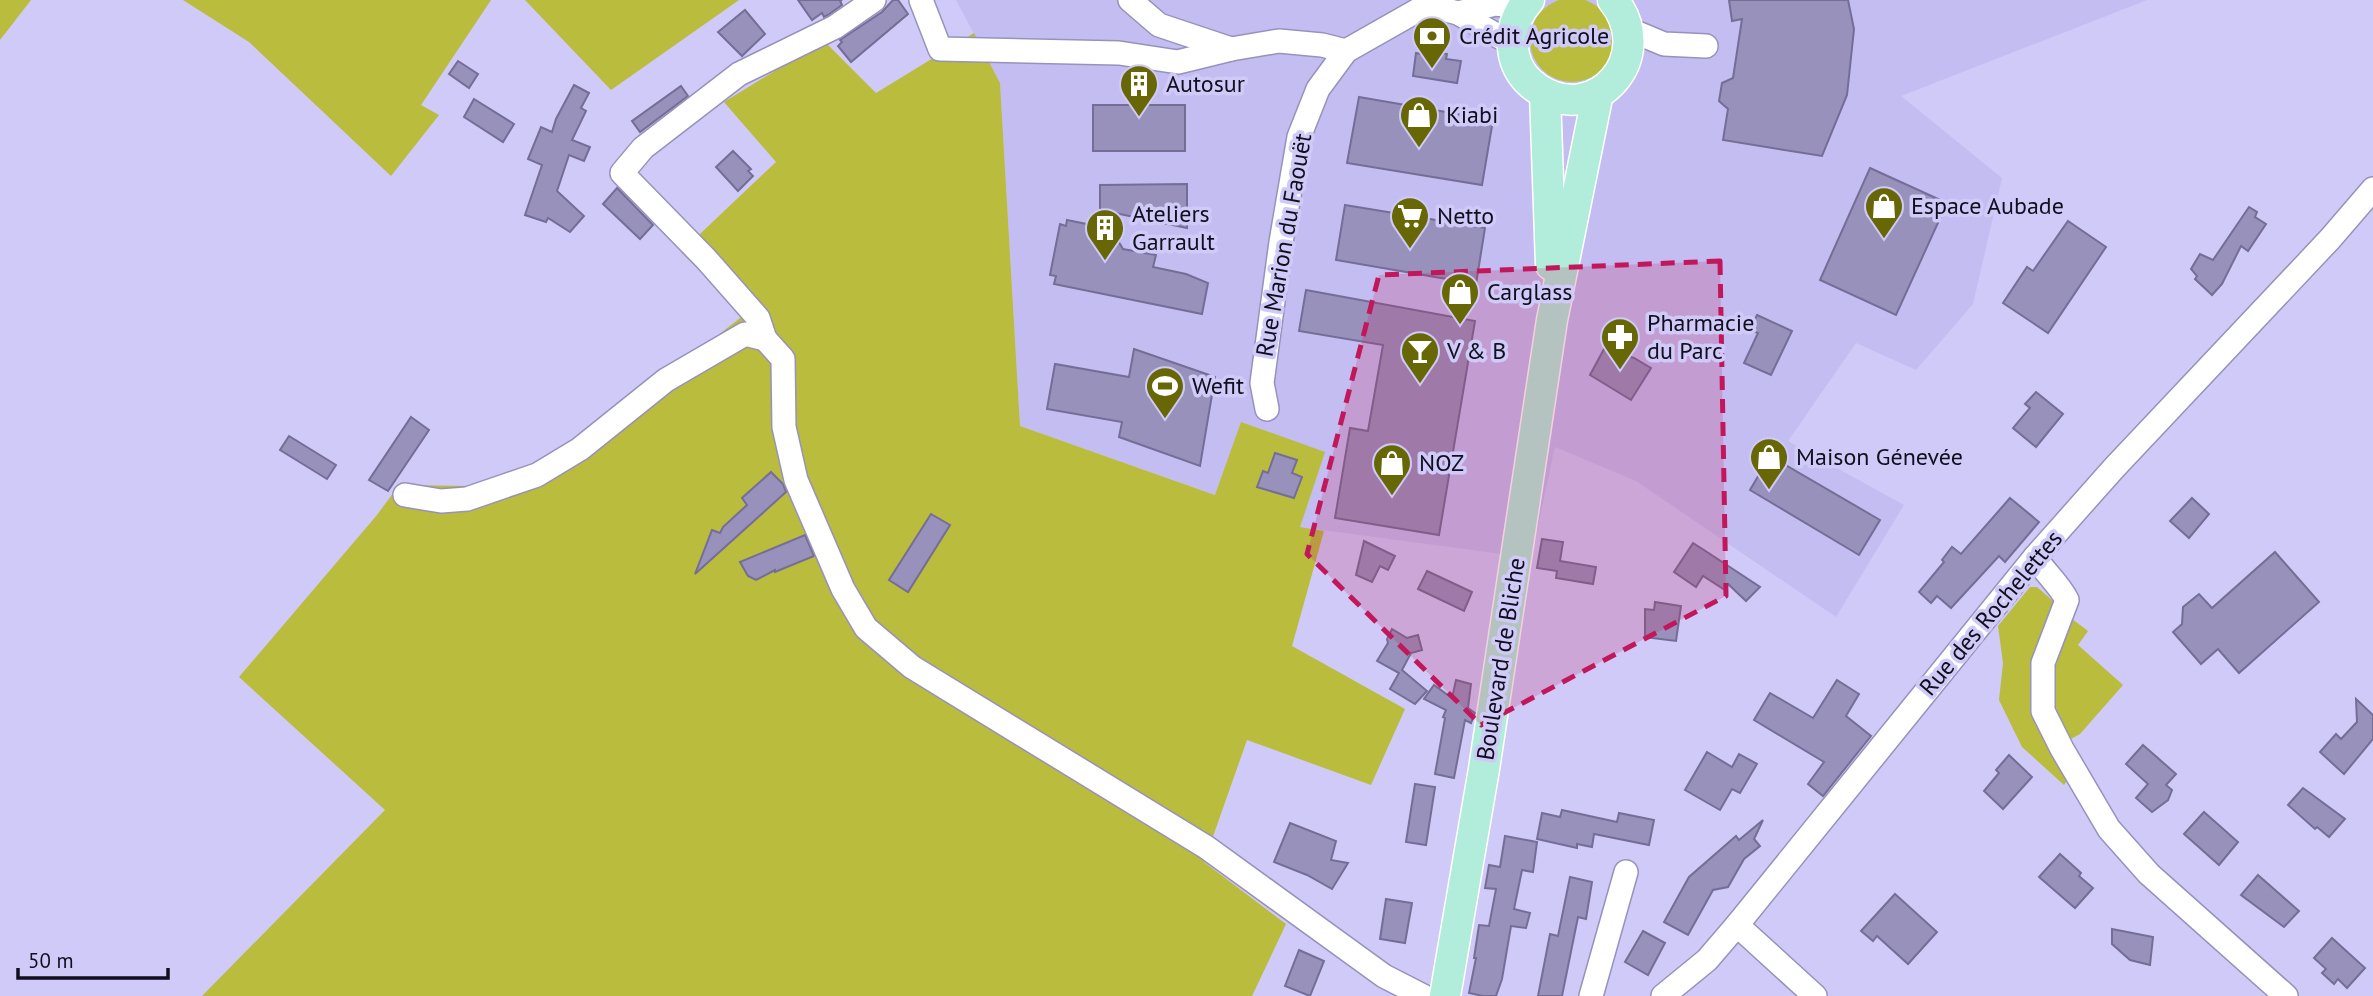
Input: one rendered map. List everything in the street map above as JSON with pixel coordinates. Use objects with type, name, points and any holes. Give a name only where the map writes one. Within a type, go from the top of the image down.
[{"type":"main road","points":[[1526,3],[1514,24],[1512,44],[1515,60],[1522,74],[1545,94],[1563,99],[1581,99],[1610,85],[1626,60],[1628,29],[1622,12],[1613,0]]},
{"type":"main road","name":"Boulevard de Bliche","points":[[1445,996],[1484,769],[1552,320],[1598,93]]},
{"type":"main road","name":"Boulevard de Bliche","points":[[1545,94],[1552,320]]},
{"type":"street","points":[[874,0],[835,27],[739,74],[643,148],[622,173],[706,259],[758,318],[765,339],[783,359],[783,427],[796,480],[843,589],[866,628],[912,667],[1206,847],[1384,976],[1423,996]]},
{"type":"street","points":[[920,0],[940,49],[1119,53],[1178,62],[1279,41],[1322,44],[1346,51]]},
{"type":"street","points":[[1130,0],[1159,25],[1231,49]]},
{"type":"street","name":"Rue Marion du Faouët","points":[[1267,409],[1262,383],[1281,243],[1299,137],[1318,89],[1346,51],[1424,2],[1458,13],[1512,44]]},
{"type":"street","name":"Rue Marion du Faouët","points":[[1458,13],[1495,4],[1526,3]]},
{"type":"street","points":[[1628,29],[1664,44],[1706,46]]},
{"type":"street","points":[[1626,60],[1664,44]]},
{"type":"street","name":"Rue des Rochelettes","points":[[1663,996],[1707,960],[1737,925],[2035,558],[2114,468],[2330,239],[2373,189]]},
{"type":"street","points":[[405,495],[441,501],[467,499],[537,475],[580,449],[666,380],[711,353],[745,334],[765,339]]},
{"type":"street","points":[[2035,558],[2060,587],[2067,600],[2043,663],[2043,711],[2062,749],[2109,830],[2149,874],[2286,996]]},
{"type":"street","points":[[1591,996],[1626,872]]},
{"type":"street","points":[[1737,925],[1815,996]]},
{"type":"highlighted area","points":[[1720,261],[1726,596],[1481,725],[1307,554],[1379,275]]},
{"type":"shaded area","points":[[1572,-2],[1595,5],[1607,17],[1614,40],[1607,63],[1595,75],[1572,82],[1549,75],[1537,63],[1530,40],[1537,17],[1549,5]]},
{"type":"shaded area","points":[[0,0],[31,0],[0,40]]},
{"type":"shaded area","points":[[183,0],[491,0],[421,105],[439,115],[391,176],[249,42]]},
{"type":"shaded area","points":[[525,0],[739,0],[611,90]]},
{"type":"shaded area","points":[[956,0],[2147,0],[1901,96],[2002,178],[1973,304],[1916,370],[1856,343],[1788,441],[1904,505],[1836,617],[1636,481],[1555,447],[1531,558],[1300,527],[1241,423],[1216,495],[1020,426],[1000,83]]},
{"type":"shaded area","points":[[974,33],[1000,83],[1020,426],[1215,495],[1241,422],[1325,452],[1300,527],[1324,531],[1292,646],[1405,709],[1371,785],[1247,740],[1204,862],[1286,924],[1252,996],[202,996],[385,810],[239,677],[377,515],[399,485],[473,486],[525,473],[625,407],[744,315],[681,252],[776,162],[724,102],[824,41],[876,93]]},
{"type":"shaded area","points":[[2030,587],[2037,587],[2053,601],[2054,613],[2036,662],[2069,777],[2064,785],[2022,747],[1999,700],[2003,663],[1998,626]]},
{"type":"shaded area","points":[[2072,619],[2088,631],[2078,645],[2123,685],[2080,734],[2067,741],[2056,709],[2054,680],[2060,651]]},
{"type":"building","points":[[798,0],[842,0],[842,5],[824,17],[822,13],[812,20]]},
{"type":"building","points":[[893,0],[898,0],[908,14],[851,62],[838,46],[842,42],[840,40],[882,12]]},
{"type":"building","points":[[1729,0],[1848,0],[1854,29],[1847,95],[1822,156],[1723,140],[1728,109],[1719,101],[1722,83],[1733,78],[1742,19],[1732,21]]},
{"type":"building","points":[[745,10],[765,34],[742,56],[718,32]]},
{"type":"building","name":"Crédit Agricole","points":[[1431,51],[1447,54],[1446,59],[1461,61],[1457,83],[1413,76],[1416,53],[1431,56]]},
{"type":"building","points":[[458,61],[478,74],[469,88],[449,74]]},
{"type":"building","points":[[574,85],[589,93],[581,108],[586,111],[572,140],[590,147],[584,161],[569,155],[557,191],[584,216],[570,232],[548,218],[546,222],[525,215],[542,165],[528,159],[541,127],[552,132]]},
{"type":"building","points":[[681,86],[688,96],[640,132],[632,121]]},
{"type":"building","name":"Kiabi","points":[[1359,97],[1493,120],[1482,185],[1347,163]]},
{"type":"building","points":[[474,99],[514,124],[503,142],[464,117]]},
{"type":"building","name":"Autosur","points":[[1093,105],[1185,105],[1185,151],[1093,151]]},
{"type":"building","points":[[733,151],[751,169],[748,171],[753,176],[738,191],[716,167]]},
{"type":"building","name":"Espace Aubade","points":[[1870,168],[1947,203],[1896,315],[1820,280]]},
{"type":"building","points":[[1187,184],[1187,228],[1100,210],[1100,185]]},
{"type":"building","points":[[617,188],[653,225],[640,239],[603,204]]},
{"type":"building","name":"Netto","points":[[1345,205],[1485,228],[1476,284],[1336,260]]},
{"type":"building","points":[[2249,207],[2257,212],[2255,217],[2266,224],[2248,251],[2241,246],[2222,284],[2212,295],[2195,279],[2197,276],[2191,269],[2200,254],[2213,260]]},
{"type":"building","name":"Ateliers Garrault","points":[[1067,220],[1111,229],[1123,249],[1156,255],[1153,267],[1186,274],[1208,283],[1202,314],[1054,284],[1056,276],[1050,275],[1060,224],[1066,226]]},
{"type":"building","points":[[2068,221],[2106,247],[2048,333],[2003,303],[2027,267],[2033,271]]},
{"type":"building","points":[[1306,290],[1475,321],[1439,535],[1335,518],[1350,428],[1368,431],[1383,345],[1299,331]]},
{"type":"building","points":[[1757,315],[1792,331],[1771,375],[1744,363],[1758,333],[1750,330]]},
{"type":"building","name":"Wefit","points":[[1134,349],[1215,377],[1200,466],[1119,437],[1122,422],[1047,409],[1055,364],[1129,377]]},
{"type":"building","name":"Pharmacie du Parc","points":[[1604,349],[1634,358],[1651,368],[1631,400],[1590,375]]},
{"type":"building","points":[[2036,392],[2063,414],[2036,447],[2013,428],[2030,408],[2025,404]]},
{"type":"building","points":[[411,417],[429,430],[388,491],[369,480]]},
{"type":"building","points":[[289,436],[336,465],[327,479],[280,450]]},
{"type":"building","points":[[1275,453],[1297,460],[1292,473],[1302,477],[1294,498],[1257,487],[1263,471],[1268,473]]},
{"type":"building","points":[[1770,456],[1880,520],[1859,555],[1750,490]]},
{"type":"building","points":[[771,472],[783,484],[786,492],[695,574],[712,530],[720,533],[747,505],[742,498]]},
{"type":"building","points":[[2010,498],[2039,522],[2005,562],[1999,556],[1951,608],[1937,596],[1931,603],[1919,592],[1944,562],[1942,560],[1952,547],[1961,554]]},
{"type":"building","points":[[2192,498],[2209,514],[2189,538],[2170,521]]},
{"type":"building","points":[[931,514],[950,525],[908,592],[889,580]]},
{"type":"building","points":[[805,535],[814,556],[756,580],[748,576],[740,562]]},
{"type":"building","points":[[1542,539],[1563,542],[1560,561],[1596,567],[1593,584],[1556,578],[1557,571],[1537,568]]},
{"type":"building","points":[[1364,541],[1395,556],[1388,570],[1380,566],[1372,582],[1356,575]]},
{"type":"building","points":[[1693,543],[1760,587],[1746,601],[1728,584],[1725,590],[1703,576],[1696,587],[1674,572]]},
{"type":"building","points":[[2275,552],[2319,602],[2239,673],[2218,649],[2201,664],[2173,632],[2182,624],[2183,607],[2199,594],[2212,608]]},
{"type":"building","points":[[1427,571],[1472,592],[1464,611],[1418,589]]},
{"type":"building","points":[[1655,602],[1681,606],[1676,641],[1645,637],[1645,609],[1654,610]]},
{"type":"building","points":[[1392,629],[1407,638],[1418,635],[1422,650],[1411,653],[1402,670],[1427,691],[1415,704],[1390,689],[1399,673],[1377,661],[1388,643]]},
{"type":"building","points":[[1456,680],[1471,684],[1468,708],[1475,713],[1471,723],[1465,720],[1454,778],[1435,774],[1446,710],[1424,699],[1434,685],[1452,698]]},
{"type":"building","points":[[1837,680],[1859,694],[1846,716],[1871,736],[1823,796],[1808,784],[1824,762],[1754,720],[1770,693],[1813,718]]},
{"type":"building","points":[[2356,699],[2373,715],[2373,739],[2344,774],[2320,752],[2336,734],[2341,739],[2357,722]]},
{"type":"building","points":[[2143,745],[2176,774],[2166,785],[2172,790],[2168,800],[2152,812],[2136,798],[2148,784],[2126,764]]},
{"type":"building","points":[[1707,752],[1732,767],[1739,754],[1757,764],[1740,793],[1732,789],[1720,810],[1685,790]]},
{"type":"building","points":[[2009,755],[2032,777],[2003,809],[1984,791],[1999,773],[1996,770]]},
{"type":"building","points":[[1415,784],[1435,787],[1426,845],[1406,842]]},
{"type":"building","points":[[2303,788],[2345,819],[2329,837],[2317,827],[2315,829],[2288,805]]},
{"type":"building","points":[[1562,810],[1617,822],[1619,813],[1654,820],[1649,845],[1594,834],[1592,847],[1577,844],[1577,848],[1537,839],[1542,813],[1560,817]]},
{"type":"building","points":[[2204,812],[2238,842],[2219,865],[2184,834]]},
{"type":"building","points":[[1763,820],[1754,839],[1760,846],[1744,859],[1728,887],[1713,890],[1688,935],[1664,922],[1689,877],[1736,836],[1739,840]]},
{"type":"building","points":[[1290,823],[1336,841],[1331,860],[1348,863],[1332,889],[1307,875],[1274,862]]},
{"type":"building","points":[[1505,836],[1537,842],[1533,872],[1522,870],[1514,909],[1530,913],[1526,928],[1511,926],[1502,979],[1496,996],[1483,996],[1469,993],[1479,925],[1489,926],[1496,889],[1485,888],[1489,865],[1500,867]]},
{"type":"building","points":[[2060,854],[2093,888],[2075,908],[2039,877]]},
{"type":"building","points":[[2258,875],[2299,911],[2284,927],[2241,895]]},
{"type":"building","points":[[1570,877],[1592,882],[1586,919],[1578,917],[1562,996],[1538,996],[1550,934],[1558,936]]},
{"type":"building","points":[[1895,894],[1937,932],[1908,964],[1877,936],[1873,941],[1861,931]]},
{"type":"building","points":[[1386,899],[1412,903],[1405,943],[1380,939]]},
{"type":"building","points":[[2112,929],[2153,937],[2150,965],[2130,960],[2112,944]]},
{"type":"building","points":[[1643,931],[1665,943],[1648,975],[1625,962]]},
{"type":"building","points":[[2332,938],[2365,968],[2347,988],[2338,979],[2334,984],[2322,973],[2326,969],[2314,958]]},
{"type":"building","points":[[1299,950],[1324,961],[1310,996],[1285,986]]},
{"type":"place","name":"Crédit Agricole","points":[[1432,70]]},
{"type":"place","name":"Autosur","points":[[1139,118]]},
{"type":"place","name":"Kiabi","points":[[1419,149]]},
{"type":"place","name":"Espace Aubade","points":[[1884,240]]},
{"type":"place","name":"Netto","points":[[1410,250]]},
{"type":"place","name":"Ateliers Garrault","points":[[1105,262]]},
{"type":"place","name":"Carglass","points":[[1460,326]]},
{"type":"place","name":"Pharmacie du Parc","points":[[1620,371]]},
{"type":"place","name":"V & B","points":[[1420,385]]},
{"type":"place","name":"Wefit","points":[[1165,420]]},
{"type":"place","name":"Maison Génevée","points":[[1769,491]]},
{"type":"place","name":"NOZ","points":[[1392,497]]}]
